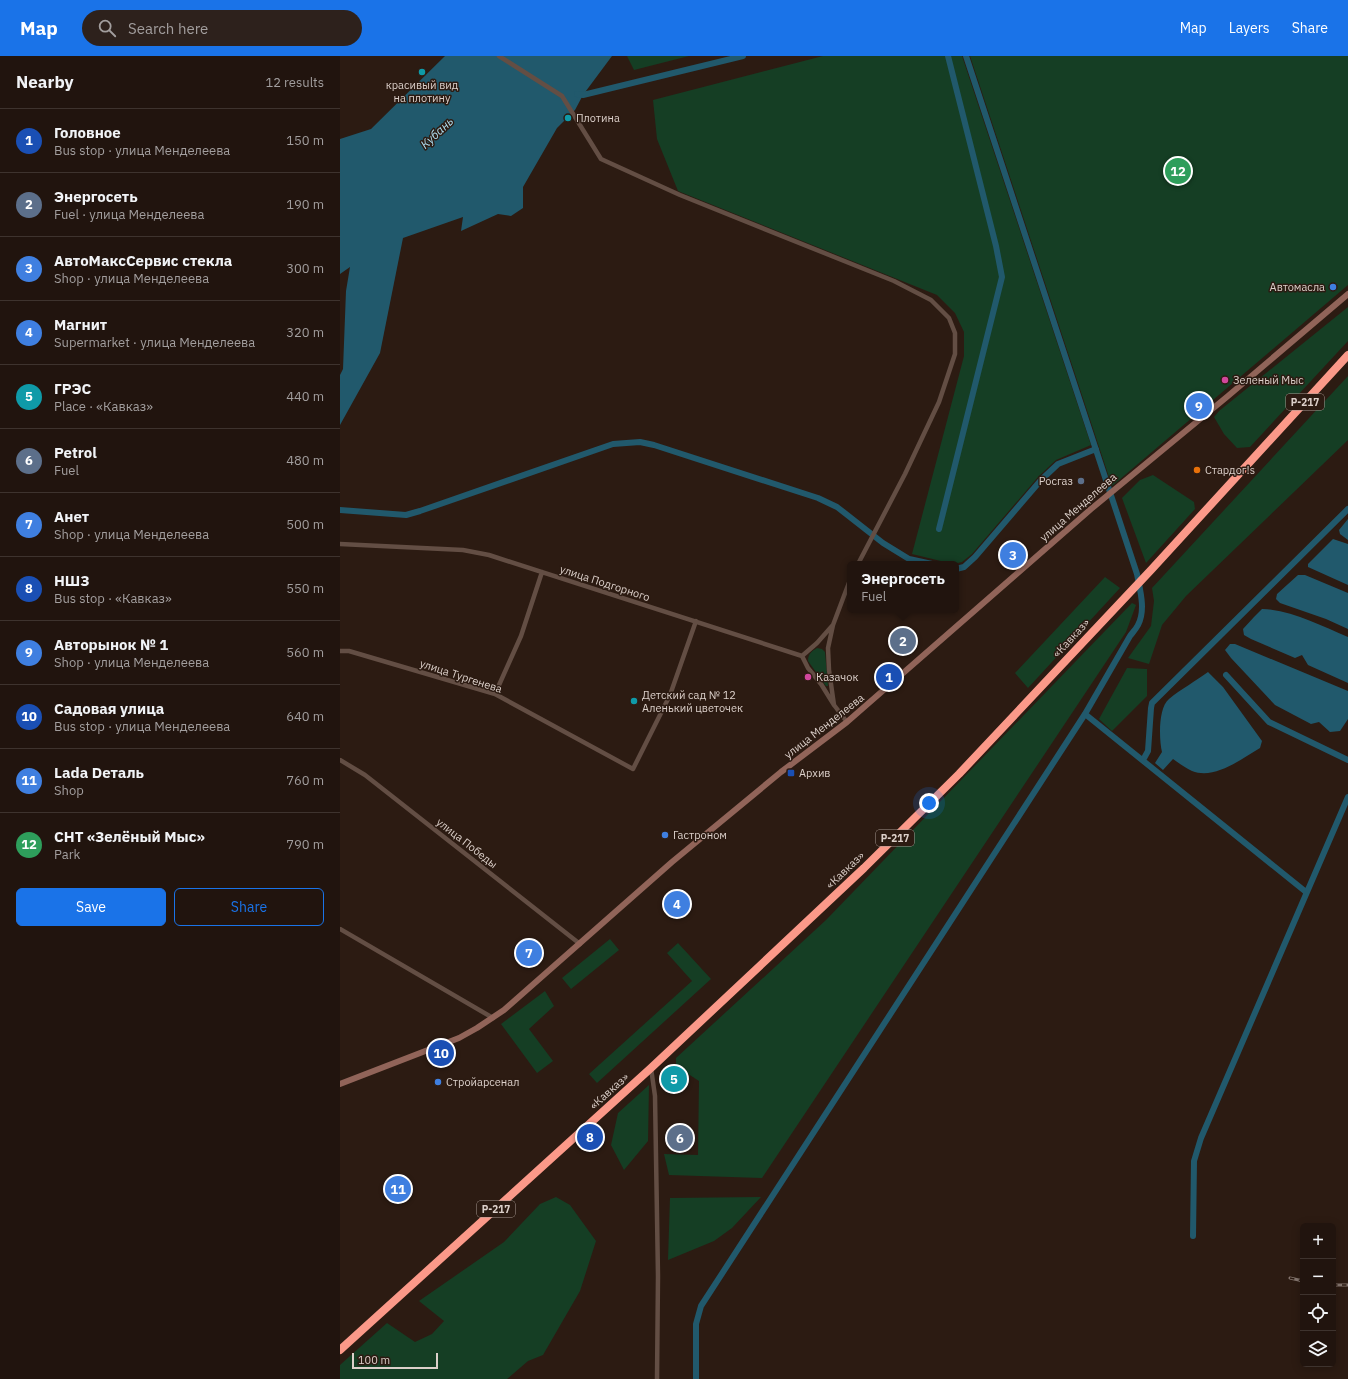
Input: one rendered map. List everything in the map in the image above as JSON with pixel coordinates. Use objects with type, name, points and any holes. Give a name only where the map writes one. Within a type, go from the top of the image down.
[{"type":"highway","name":"«Кавказ»","points":[[340,1350],[651,1068],[864,868],[959,774],[1151,570],[1348,355]]},
{"type":"main road","name":"улица Менделеева","points":[[340,1084],[459,1038],[504,1010],[672,862],[781,772],[847,722],[1120,484],[1206,414],[1348,294]]},
{"type":"street","points":[[499,56],[562,96],[601,158],[680,195],[811,249],[894,281],[931,300],[949,318],[955,334],[956,354],[939,402],[905,474],[860,561]]},
{"type":"street","name":"улица Подгорного","points":[[340,544],[463,550],[489,555],[802,656]]},
{"type":"street","points":[[494,694],[521,636],[542,572]]},
{"type":"street","points":[[834,704],[829,670],[828,648],[833,625],[847,588]]},
{"type":"street","name":"улица Тургенева","points":[[340,651],[349,651],[494,694],[633,769],[670,696],[696,621]]},
{"type":"street","points":[[833,625],[817,643],[802,656],[808,668],[847,722]]},
{"type":"street","name":"улица Победы","points":[[340,760],[365,775],[580,944]]},
{"type":"street","points":[[340,929],[493,1018]]},
{"type":"street","points":[[651,1068],[655,1096],[658,1276],[657,1379]]},
{"type":"green space","points":[[627,56],[689,56],[634,70]]},
{"type":"green space","points":[[823,56],[962,56],[1091,445],[1056,460],[1038,477],[972,554],[962,562],[941,561],[912,554],[964,356],[964,332],[955,313],[937,295],[678,191],[657,139],[653,100]]},
{"type":"green space","points":[[970,56],[1348,56],[1348,285],[1112,486]]},
{"type":"green space","points":[[1348,307],[1348,341],[1250,447],[1237,448],[1224,434],[1214,417],[1219,411]]},
{"type":"green space","points":[[1348,376],[1348,440],[1186,596],[1162,625],[1149,664],[1128,658],[1151,626],[1154,601],[1152,588]]},
{"type":"green space","points":[[1153,475],[1194,502],[1195,509],[1146,563],[1122,498],[1140,480]]},
{"type":"green space","points":[[1105,577],[1120,588],[1028,688],[1015,673]]},
{"type":"green space","points":[[1132,603],[1136,605],[1126,632],[762,1178],[669,1175],[664,1154],[698,1155],[699,1081],[676,1066],[676,1058],[826,920]]},
{"type":"green space","points":[[817,648],[822,649],[825,652],[828,686],[826,686],[808,661],[813,650]]},
{"type":"green space","points":[[1127,668],[1147,669],[1147,696],[1112,731],[1099,719]]},
{"type":"green space","points":[[610,939],[619,950],[571,989],[562,978]]},
{"type":"green space","points":[[678,943],[711,979],[597,1083],[589,1074],[692,981],[667,953]]},
{"type":"green space","points":[[545,991],[554,1006],[529,1029],[553,1061],[537,1073],[501,1024]]},
{"type":"green space","points":[[649,1085],[648,1141],[624,1170],[611,1145],[618,1113]]},
{"type":"green space","points":[[556,1197],[570,1205],[596,1241],[580,1291],[543,1355],[528,1361],[507,1379],[340,1379],[340,1365],[387,1323],[415,1342],[432,1334],[444,1321],[419,1301],[504,1242],[540,1204]]},
{"type":"green space","points":[[761,1197],[732,1228],[714,1241],[668,1260],[670,1198]]},
{"type":"water","name":"Кубань","points":[[445,56],[612,56],[583,95],[575,110],[557,128],[523,187],[523,208],[511,216],[498,214],[461,231],[463,217],[403,238],[380,353],[340,425],[340,375],[343,369],[346,291],[350,267],[340,274],[340,139],[371,129]]},
{"type":"water","points":[[1348,519],[1348,540],[1340,534],[1339,530]]},
{"type":"water","points":[[1333,539],[1348,544],[1348,585],[1308,567],[1308,564]]},
{"type":"water","points":[[1298,575],[1305,575],[1348,593],[1348,629],[1326,619],[1280,603],[1276,599],[1277,594]]},
{"type":"water","points":[[1262,609],[1295,615],[1348,637],[1348,683],[1308,665],[1302,655],[1295,658],[1244,635],[1243,629]]},
{"type":"water","points":[[1230,644],[1235,644],[1348,691],[1348,719],[1340,731],[1330,732],[1319,722],[1311,724],[1275,705],[1225,650]]},
{"type":"water","points":[[1208,672],[1223,687],[1262,741],[1260,748],[1219,771],[1201,773],[1192,771],[1173,759],[1163,770],[1155,763],[1162,752],[1160,724],[1165,703],[1174,695]]},
{"type":"waterway","points":[[577,94],[583,95],[743,56]]},
{"type":"waterway","points":[[939,529],[1002,277],[996,246],[948,56]]},
{"type":"waterway","points":[[696,1379],[696,1324],[701,1306],[1085,714],[1137,626],[1142,613],[1142,600],[1137,574],[966,56]]},
{"type":"waterway","points":[[340,510],[406,515],[613,444],[640,442],[654,445],[818,498],[837,507],[883,543],[909,559],[918,561]]},
{"type":"waterway","points":[[959,568],[964,567],[975,557],[1041,480],[1058,464],[1096,449]]},
{"type":"waterway","points":[[1143,760],[1148,751],[1152,703],[1348,509]]},
{"type":"waterway","points":[[1226,675],[1269,722],[1348,760]]},
{"type":"waterway","points":[[1085,714],[1306,892]]},
{"type":"waterway","points":[[1193,1236],[1194,1161],[1201,1138],[1348,797]]},
{"type":"railway","points":[[1290,1278],[1300,1280]]},
{"type":"railway","points":[[1336,1285],[1348,1285]]},
{"type":"place","name":"красивый вид на плотину","points":[[422,72]]},
{"type":"place","name":"Плотина","points":[[568,118]]},
{"type":"place","name":"СНТ «Зелёный Мыс»","points":[[1178,171]]},
{"type":"place","name":"Автомасла","points":[[1333,287]]},
{"type":"place","name":"Зеленый Мыс","points":[[1225,380]]},
{"type":"place","name":"Авторынок № 1","points":[[1199,406]]},
{"type":"place","name":"Стардог!s","points":[[1197,470]]},
{"type":"place","name":"Росгаз","points":[[1081,481]]},
{"type":"place","name":"АвтоМаксСервис стекла","points":[[1013,555]]},
{"type":"place","name":"Энергосеть","points":[[903,641]]},
{"type":"place","name":"Казачок","points":[[808,677]]},
{"type":"place","name":"Головное","points":[[889,677]]},
{"type":"place","name":"Детский сад № 12 Аленький цветочек","points":[[634,701]]},
{"type":"place","name":"Архив","points":[[791,773]]},
{"type":"place","name":"Гастроном","points":[[665,835]]},
{"type":"place","name":"Магнит","points":[[677,904]]},
{"type":"place","name":"Анет","points":[[529,953]]},
{"type":"place","name":"Садовая улица","points":[[441,1053]]},
{"type":"place","name":"ГРЭС","points":[[674,1079]]},
{"type":"place","name":"Стройарсенал","points":[[438,1082]]},
{"type":"place","name":"НШЗ","points":[[590,1137]]},
{"type":"place","name":"Petrol","points":[[680,1138]]},
{"type":"place","name":"Lada Dеталь","points":[[398,1189]]}]
